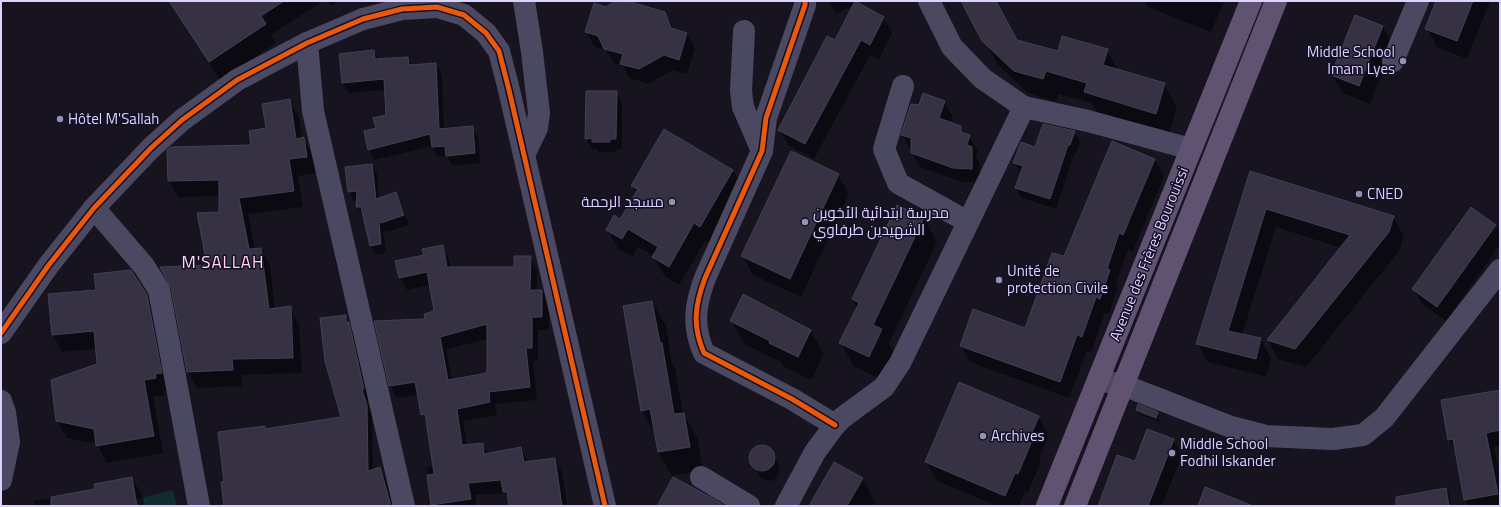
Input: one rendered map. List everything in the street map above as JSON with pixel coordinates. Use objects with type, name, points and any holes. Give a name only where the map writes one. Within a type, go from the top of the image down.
[{"type":"main road","name":"Avenue des Frères Bourouissi","points":[[1047,506],[1251,1]]},
{"type":"main road","points":[[1075,506],[1276,1]]},
{"type":"street","points":[[524,1],[539,113],[537,128],[524,155]]},
{"type":"street","points":[[804,1],[805,5],[766,118],[762,151],[705,278],[698,298],[696,317],[698,340],[704,353],[792,399],[835,425]]},
{"type":"street","points":[[929,1],[952,46],[983,79],[1024,108],[1088,121],[1191,149]]},
{"type":"street","points":[[1393,61],[1418,1]]},
{"type":"street","points":[[1,333],[48,266],[94,208],[151,148],[182,120],[237,80],[307,44],[363,19],[402,9],[437,7],[464,16],[486,33],[499,51],[605,506]]},
{"type":"street","points":[[744,31],[741,91],[742,107],[762,151]]},
{"type":"street","points":[[307,44],[313,111],[404,506]]},
{"type":"street","points":[[902,86],[884,150],[898,183],[968,222]]},
{"type":"street","points":[[786,506],[815,452],[835,425],[842,418],[884,387],[900,363],[1024,108]]},
{"type":"street","points":[[94,208],[144,266],[159,290],[199,506]]},
{"type":"street","points":[[1098,380],[1123,385],[1231,427],[1266,436],[1333,439],[1363,435],[1384,418],[1500,270]]},
{"type":"street","points":[[1,401],[5,412],[9,442],[1,480]]},
{"type":"street","points":[[701,477],[748,506]]},
{"type":"green space","points":[[173,490],[177,506],[138,506],[136,499]]},
{"type":"building","points":[[169,1],[284,1],[261,16],[266,24],[209,62]]},
{"type":"building","points":[[615,1],[627,1],[665,12],[671,28],[687,33],[679,60],[664,55],[639,69],[620,64],[623,54],[604,49],[598,36],[585,32],[594,3],[606,7]]},
{"type":"building","points":[[855,1],[884,17],[870,45],[861,40],[805,144],[778,130],[827,36],[835,40]]},
{"type":"building","points":[[961,1],[996,1],[1017,40],[1058,51],[1062,36],[1108,49],[1103,65],[1165,83],[1156,114],[1084,92],[1087,83],[1046,71],[1043,79],[1014,71],[982,41]]},
{"type":"building","points":[[1436,1],[1473,1],[1457,41],[1425,29]]},
{"type":"building","points":[[1355,15],[1383,26],[1359,86],[1331,75]]},
{"type":"building","points":[[374,50],[375,59],[408,57],[409,65],[436,63],[439,129],[473,126],[475,153],[446,156],[445,146],[432,147],[430,134],[368,150],[364,131],[376,128],[373,118],[386,115],[384,79],[342,83],[339,54]]},
{"type":"building","points":[[586,91],[617,91],[616,139],[610,139],[610,142],[592,142],[592,138],[585,139]]},
{"type":"building","points":[[923,93],[945,101],[939,118],[961,126],[961,132],[970,135],[967,145],[972,147],[972,169],[953,168],[911,153],[911,138],[901,135],[911,104],[919,105]]},
{"type":"building","points":[[290,99],[296,139],[304,137],[307,157],[289,159],[294,191],[239,198],[249,249],[261,248],[269,309],[291,306],[293,358],[232,359],[233,370],[187,372],[171,288],[160,267],[207,265],[197,213],[219,212],[219,180],[168,181],[167,150],[171,147],[251,145],[249,131],[266,128],[262,104]]},
{"type":"building","points":[[1043,124],[1075,131],[1070,145],[1068,145],[1050,199],[1015,188],[1023,166],[1013,163],[1021,142],[1035,147]]},
{"type":"building","name":"مسجد الرحمة","points":[[664,129],[733,170],[700,227],[694,223],[669,267],[652,257],[658,247],[628,229],[622,239],[606,230],[614,215],[620,219],[638,189],[631,186]]},
{"type":"building","points":[[1112,141],[1155,159],[1123,235],[1119,233],[1107,269],[1110,270],[1100,299],[1096,297],[1082,337],[1077,335],[1060,382],[960,346],[973,309],[1025,328],[1052,253],[1064,256]]},
{"type":"building","points":[[791,151],[839,174],[790,279],[741,256]]},
{"type":"building","points":[[372,164],[376,199],[396,192],[404,215],[381,223],[380,221],[381,244],[370,246],[361,207],[356,207],[357,191],[348,192],[345,167]]},
{"type":"building","points":[[1250,171],[1394,216],[1389,232],[1295,349],[1267,340],[1350,235],[1266,209],[1228,331],[1261,338],[1256,359],[1196,344]]},
{"type":"building","points":[[897,205],[924,218],[873,325],[882,329],[869,357],[839,343],[859,303],[852,299]]},
{"type":"building","points":[[1471,207],[1496,225],[1437,307],[1412,289]]},
{"type":"building","points":[[443,245],[447,267],[514,267],[514,256],[531,256],[530,290],[542,290],[542,317],[532,317],[532,348],[526,348],[530,387],[489,392],[490,402],[457,409],[462,445],[483,443],[484,454],[521,447],[524,462],[555,458],[562,506],[509,506],[507,492],[503,492],[501,480],[468,483],[471,499],[431,505],[427,475],[434,474],[425,414],[421,415],[415,382],[389,386],[374,321],[425,319],[424,314],[434,311],[427,272],[399,278],[395,261],[424,255],[422,249]],"holes":[[[487,324],[487,373],[448,380],[440,337]]]},
{"type":"building","points":[[131,270],[147,295],[162,373],[155,374],[156,378],[144,380],[154,436],[96,446],[94,429],[56,421],[51,380],[97,364],[94,331],[52,335],[48,294],[96,290],[94,274]]},
{"type":"building","points":[[743,294],[811,330],[798,357],[730,321]]},
{"type":"building","points":[[652,301],[660,343],[662,343],[674,414],[684,413],[690,447],[658,452],[650,409],[641,411],[623,306]]},
{"type":"building","points":[[346,315],[346,322],[349,322],[364,389],[362,390],[367,405],[368,471],[380,467],[391,506],[224,506],[221,482],[224,481],[218,432],[265,426],[265,429],[341,417],[325,361],[320,318]]},
{"type":"building","name":"Archives","points":[[959,382],[1039,416],[1028,442],[1031,443],[1018,474],[1015,473],[1005,496],[925,462]]},
{"type":"building","points":[[1500,390],[1500,430],[1486,433],[1498,494],[1464,500],[1453,439],[1448,440],[1441,400]]},
{"type":"building","points":[[1138,404],[1158,412],[1156,418],[1136,410]]},
{"type":"building","points":[[1147,429],[1174,439],[1148,506],[1098,506],[1117,455],[1135,461]]},
{"type":"building","points":[[762,445],[771,449],[775,458],[771,467],[762,471],[753,467],[749,458],[753,449]]},
{"type":"building","points":[[834,462],[863,478],[847,506],[809,506]]},
{"type":"building","points":[[132,477],[137,506],[51,506],[51,497],[95,489],[94,484]]},
{"type":"building","points":[[673,477],[712,498],[725,506],[657,506]]},
{"type":"building","points":[[1205,487],[1251,505],[1251,506],[1198,506]]},
{"type":"building","points":[[1446,488],[1449,506],[1396,506],[1396,497]]},
{"type":"cycle path","points":[[805,1],[805,5],[766,118],[762,151],[705,278],[697,306],[696,325],[704,353],[792,399],[835,425]]},
{"type":"cycle path","points":[[1,333],[48,266],[94,208],[151,148],[182,120],[237,80],[307,43],[363,19],[402,9],[437,7],[464,15],[486,33],[499,51],[605,506]]},
{"type":"place","name":"Middle School Imam Lyes","points":[[1403,61]]},
{"type":"place","name":"Hôtel M'Sallah","points":[[60,119]]},
{"type":"place","name":"CNED","points":[[1359,194]]},
{"type":"place","name":"مسجد الرحمة","points":[[672,202]]},
{"type":"place","name":"مدرسة ابتدائية الأخوين الشهيدين طرفاوي","points":[[805,222]]},
{"type":"place","name":"Unité de protection Civile","points":[[999,280]]},
{"type":"place","name":"Archives","points":[[983,436]]},
{"type":"place","name":"Middle School Fodhil Iskander","points":[[1172,453]]},
{"type":"district","name":"M'SALLAH","points":[[223,262]]}]
